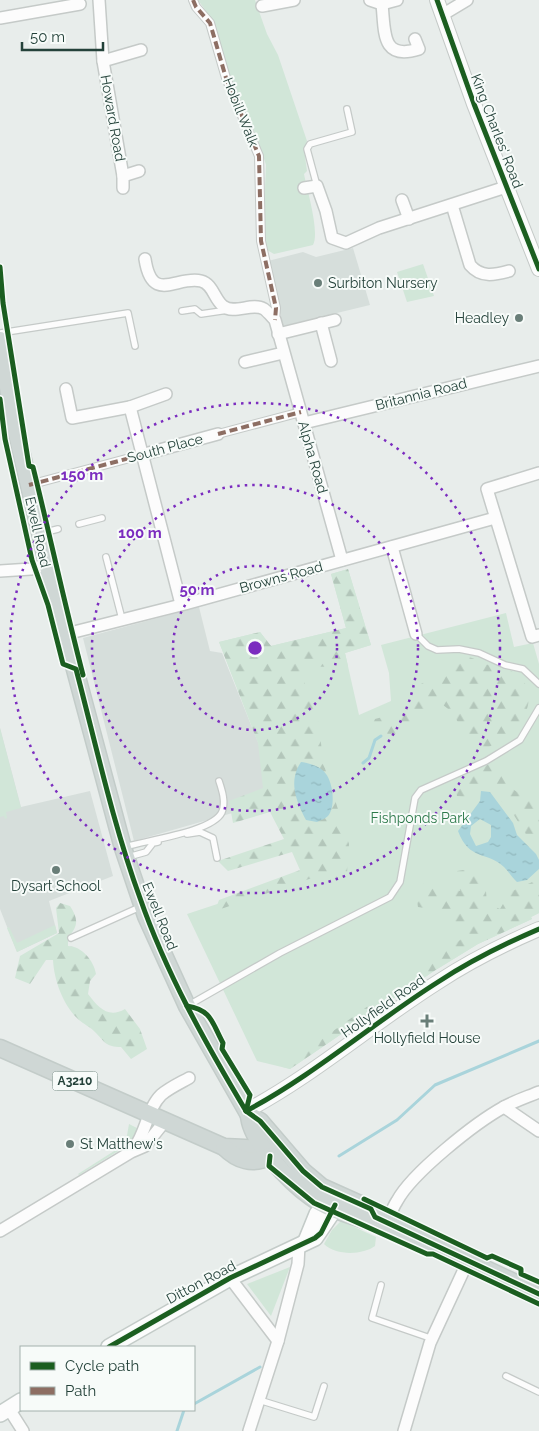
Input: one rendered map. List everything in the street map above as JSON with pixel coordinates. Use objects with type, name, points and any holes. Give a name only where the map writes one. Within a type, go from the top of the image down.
[{"type":"main road","name":"Ewell Road","points":[[0,340],[3,379],[40,533],[124,852],[142,906],[187,1006],[248,1113],[260,1121],[273,1152],[303,1171],[322,1187],[332,1200],[364,1220],[381,1219],[539,1294]]},
{"type":"main road","name":"A3210","points":[[0,1048],[224,1147],[273,1152]]},
{"type":"main road","name":"Ditton Road","points":[[111,1346],[230,1278],[315,1238],[321,1232],[332,1200]]},
{"type":"street","name":"Howard Road","points":[[99,0],[103,61],[123,176],[123,188]]},
{"type":"street","name":"Hobill Walk","points":[[193,0],[196,7],[210,23],[226,78],[259,156],[261,241],[276,308],[275,320]]},
{"type":"street","points":[[262,7],[294,0]]},
{"type":"street","points":[[397,0],[376,2],[385,40],[393,51],[404,54],[419,48]]},
{"type":"street","name":"King Charles' Road","points":[[437,0],[506,187],[539,269]]},
{"type":"street","points":[[442,15],[467,0]]},
{"type":"street","points":[[0,18],[80,4]]},
{"type":"street","name":"Howard Road","points":[[103,61],[141,50]]},
{"type":"street","name":"Howard Road","points":[[123,176],[139,171]]},
{"type":"street","points":[[304,188],[317,186],[326,211],[332,238],[346,242],[380,228],[506,187]]},
{"type":"street","points":[[402,200],[409,219]]},
{"type":"street","points":[[452,205],[470,265],[476,272],[485,275],[509,271]]},
{"type":"street","points":[[145,259],[149,276],[157,284],[166,286],[199,280],[207,284],[223,306],[232,310],[250,307],[263,308],[275,320]]},
{"type":"street","name":"Alpha Road","points":[[275,320],[342,560]]},
{"type":"street","points":[[278,334],[335,320]]},
{"type":"street","points":[[321,323],[331,361]]},
{"type":"street","points":[[245,362],[283,354]]},
{"type":"street","name":"Britannia Road","points":[[302,417],[539,366]]},
{"type":"street","points":[[66,388],[72,418],[130,407],[166,394]]},
{"type":"street","points":[[130,407],[181,604]]},
{"type":"street","name":"South Place","points":[[29,485],[218,434],[302,417]]},
{"type":"street","points":[[539,473],[487,490],[532,637],[539,635]]},
{"type":"street","name":"Browns Road","points":[[66,634],[496,518]]},
{"type":"street","points":[[392,547],[416,634]]},
{"type":"street","points":[[0,571],[31,569],[48,564]]},
{"type":"street","name":"Hollyfield Road","points":[[248,1113],[437,982],[495,948],[539,929]]},
{"type":"street","points":[[131,1152],[142,1138],[150,1114],[161,1095],[189,1078]]},
{"type":"street","points":[[381,1219],[413,1180],[483,1120],[504,1107],[539,1092]]},
{"type":"street","points":[[504,1107],[539,1131]]},
{"type":"street","points":[[0,1231],[131,1152],[145,1146],[165,1121]]},
{"type":"street","points":[[249,1431],[278,1341],[302,1243]]},
{"type":"street","points":[[404,1431],[432,1339],[468,1261]]},
{"type":"street","points":[[230,1278],[278,1341]]},
{"type":"street","points":[[10,1408],[23,1431]]},
{"type":"lane","points":[[317,186],[307,149],[310,144],[352,132],[347,108]]},
{"type":"lane","points":[[182,311],[195,309],[201,314],[206,315],[232,310]]},
{"type":"lane","points":[[0,333],[128,313],[135,346]]},
{"type":"lane","points":[[79,524],[102,518]]},
{"type":"lane","points":[[40,533],[58,529]]},
{"type":"lane","points":[[106,557],[122,620]]},
{"type":"lane","points":[[416,634],[428,646],[437,650],[459,649],[479,652],[505,664],[523,669],[539,684]]},
{"type":"lane","points":[[187,1006],[280,953],[390,897],[400,882],[415,798],[421,790],[486,761],[520,740],[539,708]]},
{"type":"lane","points":[[124,852],[217,820],[223,810],[224,797],[219,781]]},
{"type":"lane","points":[[124,852],[146,852],[153,843],[200,832],[213,838],[217,858]]},
{"type":"lane","points":[[71,938],[142,906]]},
{"type":"lane","points":[[381,1285],[372,1318],[432,1339]]},
{"type":"lane","points":[[506,1376],[539,1392]]},
{"type":"lane","points":[[259,1400],[314,1417],[324,1386]]},
{"type":"shaded area","name":"Surbiton Nursery","points":[[353,248],[370,305],[283,326],[268,261],[303,252],[316,257]]},
{"type":"shaded area","points":[[199,607],[210,651],[222,653],[281,799],[134,841],[83,638]]},
{"type":"shaded area","name":"Dysart School","points":[[0,728],[21,807],[90,791],[113,876],[49,901],[57,933],[17,952],[0,909]]},
{"type":"green space","points":[[198,0],[255,0],[267,34],[278,55],[307,141],[304,149],[307,171],[304,174],[314,221],[315,239],[313,245],[274,254],[267,250],[263,235],[266,165],[258,140],[228,73],[211,18]]},
{"type":"green space","points":[[423,264],[434,296],[407,302],[397,272]]},
{"type":"green space","name":"Fishponds Park","points":[[348,569],[371,645],[345,653],[359,715],[391,701],[389,673],[381,645],[506,613],[514,647],[533,643],[539,664],[539,913],[531,917],[532,919],[478,944],[434,971],[290,1069],[257,1061],[187,914],[314,872],[281,799],[219,642],[260,632],[271,646],[346,628],[331,574]]},
{"type":"green space","name":"Fishponds Park","points":[[348,569],[371,645],[345,653],[348,666],[312,667],[301,672],[319,724],[323,762],[349,844],[347,873],[338,879],[315,877],[215,911],[219,900],[300,870],[292,852],[228,871],[218,861],[284,839],[270,812],[233,823],[229,801],[263,788],[258,743],[219,642],[260,632],[271,646],[346,628],[331,574]]},
{"type":"green space","points":[[469,657],[494,667],[511,671],[519,676],[526,685],[529,697],[527,708],[522,719],[506,736],[496,743],[475,752],[452,712],[438,701],[424,712],[417,727],[411,731],[394,735],[371,728],[375,719],[390,715],[408,701],[413,689]]},
{"type":"green space","points":[[0,728],[21,808],[6,812],[7,818],[5,819],[4,816],[0,817]]},
{"type":"green space","points":[[496,761],[510,787],[527,799],[539,797],[539,842],[527,836],[512,812],[489,788],[478,788],[469,798],[457,796],[454,786],[460,777]]},
{"type":"green space","points":[[471,869],[485,880],[487,903],[500,909],[510,892],[539,879],[539,913],[531,917],[532,919],[478,944],[434,971],[290,1069],[283,1067],[467,935],[456,925],[451,912],[418,907],[415,890],[426,882],[460,891],[457,871]]},
{"type":"green space","points":[[60,903],[70,906],[76,918],[76,926],[68,937],[68,946],[82,951],[90,959],[95,969],[96,974],[90,981],[88,994],[100,1007],[108,1012],[119,1012],[125,1009],[140,1029],[147,1049],[131,1059],[121,1047],[106,1043],[80,1021],[68,1007],[60,992],[53,960],[46,960],[30,984],[15,978],[20,956],[59,933],[56,908]]},
{"type":"green space","points":[[55,925],[57,933],[17,952],[7,928],[9,927],[17,943]]},
{"type":"green space","points":[[129,1124],[139,1129],[133,1142],[78,1174],[122,1146],[126,1141]]},
{"type":"green space","points":[[341,1221],[376,1237],[375,1246],[364,1251],[349,1253],[329,1248],[324,1244],[332,1230]]},
{"type":"green space","points":[[290,1267],[271,1316],[247,1284]]},
{"type":"water","points":[[301,762],[321,769],[326,774],[330,783],[333,795],[332,807],[327,817],[317,822],[306,820],[299,806],[295,791],[295,776]]},
{"type":"water","points":[[481,791],[490,792],[513,823],[517,835],[536,854],[539,860],[539,869],[527,880],[517,882],[498,862],[473,851],[462,841],[458,831],[480,801]],"holes":[[[480,819],[491,825],[491,837],[488,842],[476,846],[470,834],[471,826]]]},
{"type":"waterway","points":[[363,763],[369,758],[375,740],[381,736]]},
{"type":"waterway","points":[[339,1156],[397,1120],[435,1085],[539,1041]]},
{"type":"waterway","points":[[195,1403],[260,1367]]},
{"type":"waterway","points":[[177,1431],[184,1411]]},
{"type":"marked path","points":[[193,0],[196,7],[210,23],[226,78],[259,156],[261,241],[276,308],[275,320]]},
{"type":"marked path","points":[[218,434],[301,412]]},
{"type":"marked path","points":[[29,485],[141,455]]},
{"type":"cycle path","points":[[437,0],[474,104],[539,269]]},
{"type":"cycle path","points":[[0,267],[3,303],[29,466],[33,467],[83,675]]},
{"type":"cycle path","points":[[0,399],[5,439],[32,560],[48,605],[63,664],[76,669],[113,813],[130,870],[150,926],[174,981],[216,1060],[246,1111],[260,1121],[303,1171],[322,1187],[371,1209],[375,1217],[539,1294]]},
{"type":"cycle path","points":[[246,1111],[296,1081],[450,974],[487,953],[539,929]]},
{"type":"cycle path","points":[[187,1006],[202,1011],[210,1018],[223,1043],[222,1049],[250,1095],[246,1111]]},
{"type":"cycle path","points":[[270,1156],[269,1166],[314,1203],[427,1254],[433,1254],[539,1304]]},
{"type":"cycle path","points":[[364,1199],[487,1258],[492,1256],[521,1269],[521,1274],[539,1282]]},
{"type":"cycle path","points":[[111,1346],[230,1278],[315,1238],[321,1233],[335,1205]]},
{"type":"place","name":"Surbiton Nursery","points":[[318,283]]},
{"type":"place","name":"Headley","points":[[519,318]]},
{"type":"place","name":"Dysart School","points":[[56,870]]},
{"type":"place","name":"Hollyfield House","points":[[427,1021]]},
{"type":"place","name":"St Matthew's","points":[[70,1144]]}]
